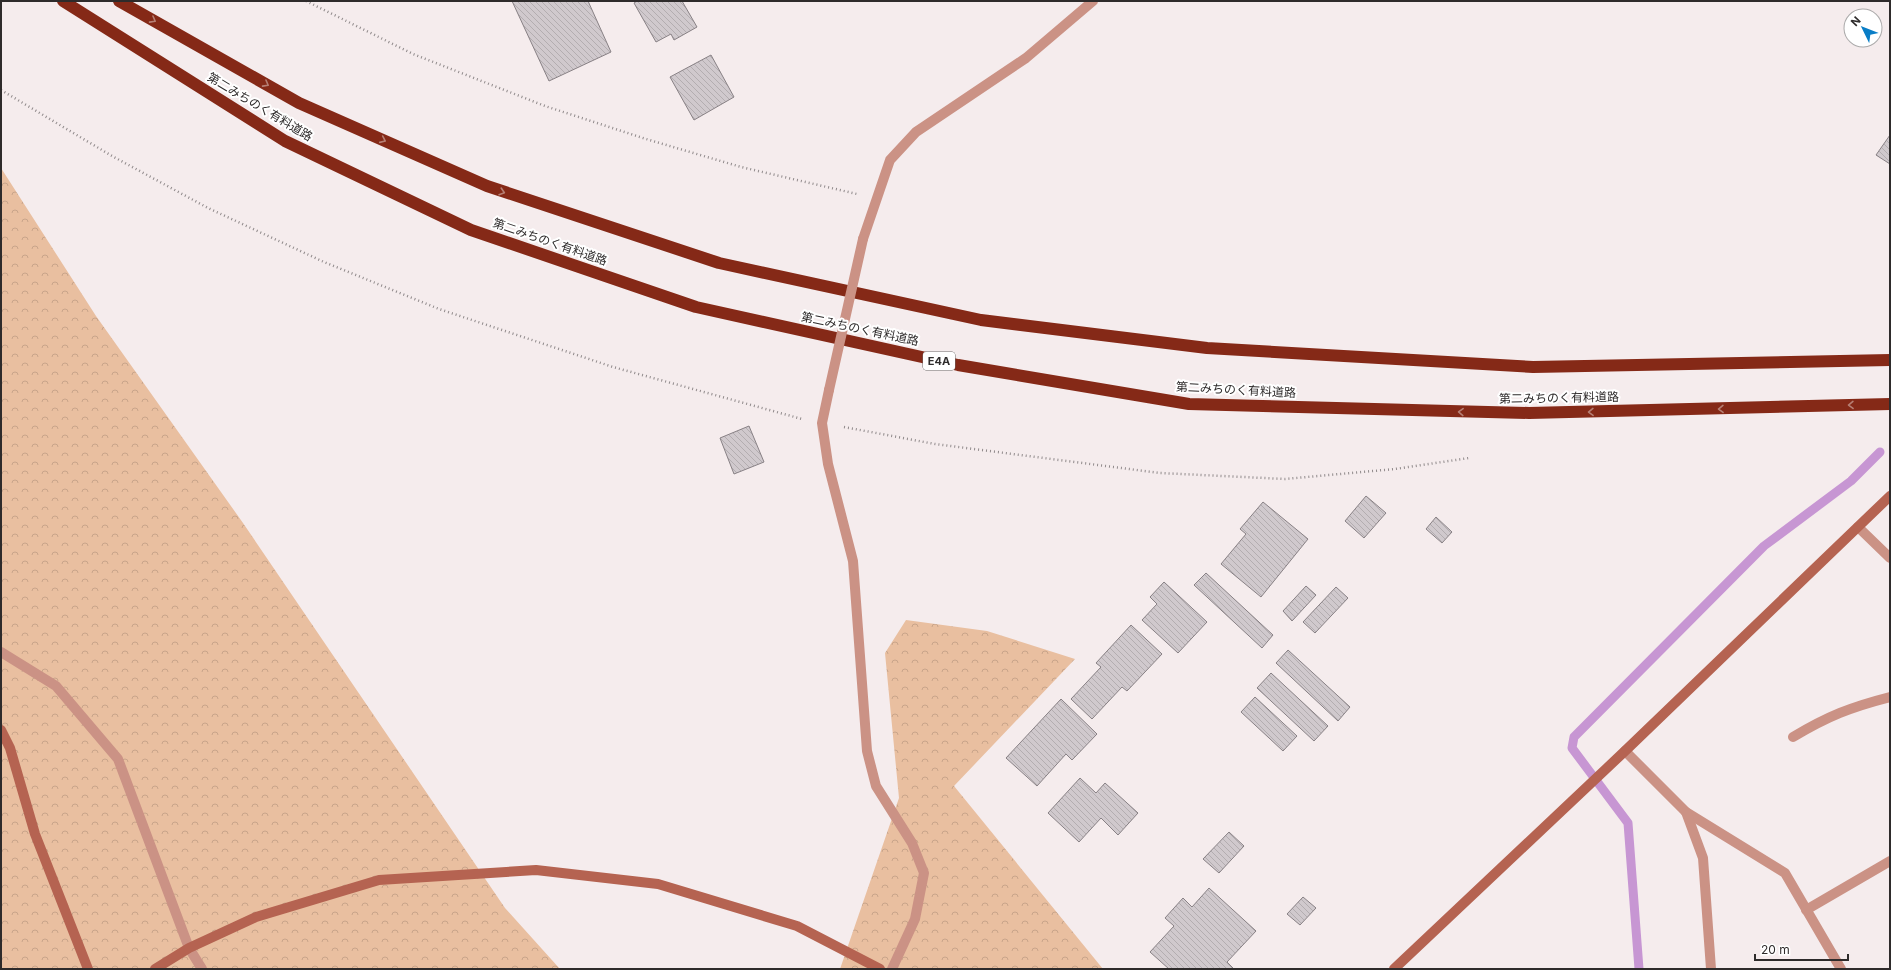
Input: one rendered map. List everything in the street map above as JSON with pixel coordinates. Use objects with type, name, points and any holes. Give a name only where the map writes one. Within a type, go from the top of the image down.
[{"type":"highway","name":"第二みちのく有料道路","points":[[63,1],[285,141],[471,230],[696,307],[788,328],[958,365],[1189,404],[1529,414],[1890,404]]},
{"type":"highway","name":"第二みちのく有料道路","points":[[119,1],[299,103],[487,186],[719,263],[981,320],[1207,348],[1533,367],[1890,360]]},
{"type":"street","points":[[892,969],[915,919],[924,873],[912,843],[876,786],[867,751],[853,561],[828,464],[822,423],[863,239],[890,160],[916,132],[1026,58],[1093,1]]},
{"type":"street","points":[[1394,969],[1625,751],[1890,496]]},
{"type":"street","points":[[1858,527],[1890,558]]},
{"type":"street","points":[[1,652],[56,686],[118,759],[190,948],[202,969]]},
{"type":"street","points":[[1793,737],[1824,719],[1858,705],[1890,697]]},
{"type":"street","points":[[1,730],[10,748],[35,834],[88,969]]},
{"type":"street","points":[[1625,751],[1686,812],[1785,873],[1840,969]]},
{"type":"street","points":[[1686,812],[1703,858],[1711,969]]},
{"type":"street","points":[[1806,910],[1890,861]]},
{"type":"street","points":[[155,969],[190,948],[256,917],[379,880],[536,870],[658,884],[797,926],[880,969]]},
{"type":"path","points":[[306,1],[413,54],[545,106],[646,139],[742,167],[877,198]]},
{"type":"path","points":[[1,90],[112,156],[208,208],[324,262],[439,309],[613,367],[770,411],[822,423],[935,444],[1160,473],[1285,479],[1395,468],[1469,458]]},
{"type":"green space","points":[[1,168],[96,316],[243,523],[505,908],[560,969],[1,969]]},
{"type":"green space","points":[[906,620],[987,631],[1075,659],[954,786],[1103,969],[840,969],[899,798],[885,653]]},
{"type":"building","points":[[512,1],[588,1],[611,52],[549,81]]},
{"type":"building","points":[[637,1],[682,1],[697,27],[674,40],[671,34],[656,42],[634,3]]},
{"type":"building","points":[[711,55],[734,97],[694,120],[670,77]]},
{"type":"building","points":[[1890,135],[1890,164],[1876,155]]},
{"type":"building","points":[[749,426],[764,462],[734,474],[720,438]]},
{"type":"building","points":[[1366,496],[1386,513],[1364,538],[1345,521]]},
{"type":"building","points":[[1263,502],[1308,539],[1261,597],[1221,564],[1246,534],[1240,529]]},
{"type":"building","points":[[1436,517],[1452,532],[1442,543],[1426,529]]},
{"type":"building","points":[[1206,573],[1273,635],[1262,648],[1194,585]]},
{"type":"building","points":[[1164,582],[1207,622],[1178,653],[1142,620],[1157,604],[1150,597]]},
{"type":"building","points":[[1306,586],[1316,595],[1292,621],[1283,611]]},
{"type":"building","points":[[1336,587],[1348,598],[1315,633],[1303,622]]},
{"type":"building","points":[[1131,625],[1162,654],[1127,691],[1122,687],[1092,719],[1071,699],[1101,667],[1096,663]]},
{"type":"building","points":[[1288,650],[1350,707],[1338,721],[1276,663]]},
{"type":"building","points":[[1271,673],[1328,726],[1314,741],[1257,688]]},
{"type":"building","points":[[1255,697],[1297,736],[1283,751],[1241,712]]},
{"type":"building","points":[[1061,699],[1097,734],[1072,760],[1066,754],[1037,786],[1006,758]]},
{"type":"building","points":[[1080,778],[1096,793],[1105,783],[1138,813],[1118,835],[1101,818],[1079,842],[1048,813]]},
{"type":"building","points":[[1229,832],[1244,846],[1219,873],[1203,859]]},
{"type":"building","points":[[1209,888],[1256,931],[1227,962],[1234,969],[1169,969],[1150,952],[1174,926],[1165,918],[1183,898],[1192,907]]},
{"type":"building","points":[[1303,897],[1316,908],[1300,925],[1287,914]]},
{"type":"waterway","points":[[1639,969],[1628,823],[1572,748],[1574,737],[1764,546],[1851,481],[1880,452]]}]
